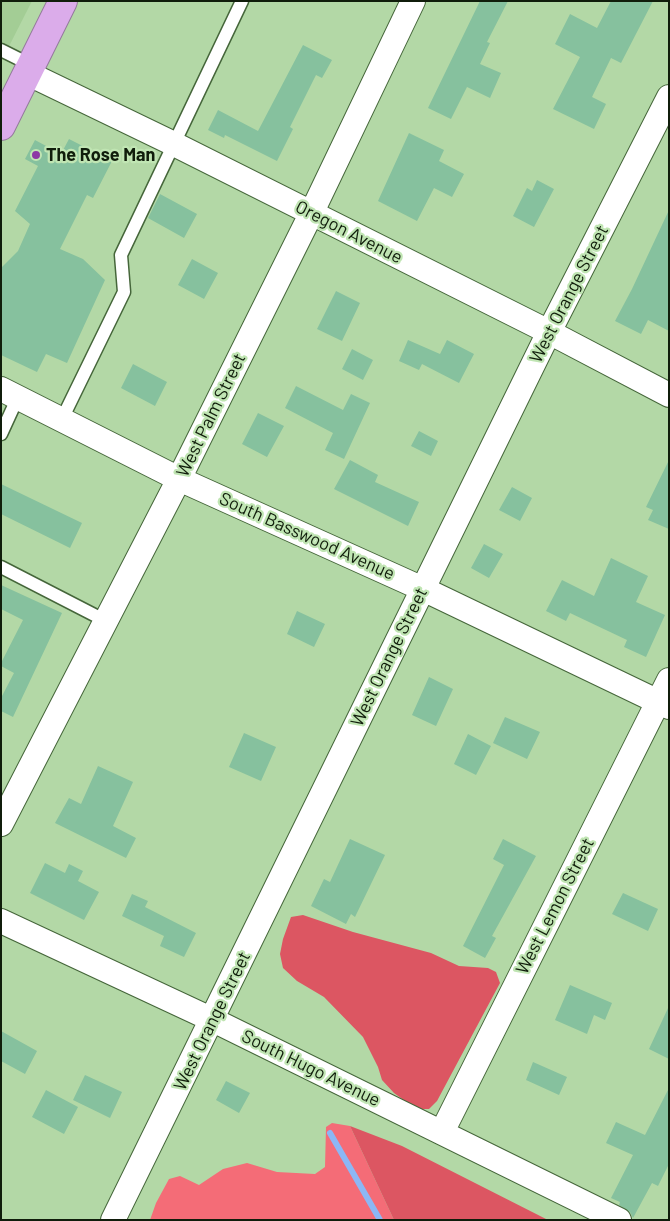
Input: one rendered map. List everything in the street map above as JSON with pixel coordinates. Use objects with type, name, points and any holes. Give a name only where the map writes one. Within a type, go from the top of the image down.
[{"type":"highway","points":[[1,126],[63,1]]},
{"type":"street","name":"West Palm Street","points":[[1,824],[179,479],[311,214],[411,2]]},
{"type":"street","name":"Oregon Avenue","points":[[29,69],[311,214],[549,332],[669,395]]},
{"type":"street","name":"West Orange Street","points":[[113,1220],[213,1020],[549,332],[669,96]]},
{"type":"street","name":"South Basswood Avenue","points":[[10,393],[179,479],[423,588],[663,704]]},
{"type":"street","name":"West Lemon Street","points":[[442,1132],[663,704],[669,680]]},
{"type":"street","name":"South Hugo Avenue","points":[[1,921],[213,1020],[619,1220]]},
{"type":"lane","points":[[62,419],[124,292],[121,255],[172,143],[242,1]]},
{"type":"lane","points":[[1,50],[29,69]]},
{"type":"lane","points":[[1,434],[10,393]]},
{"type":"lane","points":[[1,567],[106,621]]},
{"type":"shaded area","points":[[1,1],[32,1],[1,62]]},
{"type":"shaded area","points":[[303,915],[353,932],[431,953],[459,966],[488,968],[496,972],[500,983],[437,1101],[429,1109],[416,1109],[394,1093],[382,1080],[378,1067],[363,1037],[324,997],[297,981],[283,968],[280,954],[291,917]]},
{"type":"shaded area","points":[[332,1123],[350,1126],[394,1220],[150,1220],[156,1203],[169,1179],[180,1176],[199,1185],[223,1169],[247,1163],[277,1172],[315,1174],[325,1167],[326,1127]]},
{"type":"shaded area","points":[[350,1126],[402,1146],[548,1220],[394,1220]]},
{"type":"building","points":[[480,1],[508,1],[487,42],[490,43],[480,64],[501,73],[490,98],[467,87],[451,119],[428,108]]},
{"type":"building","points":[[611,1],[653,1],[621,63],[611,58],[592,97],[606,104],[594,129],[553,109],[580,57],[555,44],[570,14],[597,28]]},
{"type":"building","points":[[303,45],[332,60],[322,78],[316,75],[290,127],[293,129],[277,161],[225,135],[224,138],[208,130],[218,110],[258,131]]},
{"type":"building","points":[[409,133],[444,150],[439,161],[464,174],[452,197],[434,188],[417,221],[378,201]]},
{"type":"building","points":[[69,139],[112,161],[93,198],[87,195],[60,249],[83,259],[105,280],[67,363],[46,354],[37,372],[1,355],[1,268],[18,251],[30,224],[15,211],[38,166],[25,159],[35,140],[61,154]]},
{"type":"building","points":[[537,180],[554,189],[534,227],[513,216],[527,188],[532,191]]},
{"type":"building","points":[[160,194],[197,214],[184,238],[148,218]]},
{"type":"building","points":[[669,210],[669,331],[648,320],[641,334],[615,321]]},
{"type":"building","points":[[192,259],[218,273],[204,299],[178,285]]},
{"type":"building","points":[[336,291],[360,303],[342,341],[317,329]]},
{"type":"building","points":[[408,340],[440,354],[447,340],[474,354],[459,383],[422,364],[419,370],[399,361]]},
{"type":"building","points":[[352,349],[373,360],[363,380],[342,369]]},
{"type":"building","points":[[133,364],[167,382],[155,406],[121,388]]},
{"type":"building","points":[[296,386],[343,410],[351,394],[370,403],[344,459],[325,450],[333,433],[285,408]]},
{"type":"building","points":[[258,413],[284,426],[267,457],[242,444]]},
{"type":"building","points":[[419,431],[438,441],[431,456],[411,446]]},
{"type":"building","points":[[350,460],[378,475],[375,482],[419,502],[408,526],[334,489]]},
{"type":"building","points":[[669,460],[669,529],[648,520],[653,510],[646,507]]},
{"type":"building","points":[[1,484],[82,523],[70,548],[1,514]]},
{"type":"building","points":[[512,487],[532,498],[520,521],[499,510]]},
{"type":"building","points":[[484,544],[503,554],[489,578],[471,568]]},
{"type":"building","points":[[611,558],[648,576],[636,602],[665,615],[646,657],[624,647],[627,640],[570,613],[566,621],[546,611],[562,580],[594,596]]},
{"type":"building","points":[[1,585],[62,613],[13,717],[1,711],[1,698],[14,673],[1,666],[1,663],[23,620],[1,609]]},
{"type":"building","points":[[297,611],[325,624],[314,647],[287,634]]},
{"type":"building","points":[[429,677],[453,689],[436,726],[412,715]]},
{"type":"building","points":[[505,717],[540,732],[527,759],[493,743]]},
{"type":"building","points":[[244,733],[276,747],[261,781],[229,767]]},
{"type":"building","points":[[468,734],[491,746],[476,775],[454,764]]},
{"type":"building","points":[[98,766],[133,782],[113,826],[136,838],[126,858],[55,823],[69,798],[81,804]]},
{"type":"building","points":[[350,839],[385,855],[355,917],[351,914],[346,924],[311,906],[324,879],[330,882]]},
{"type":"building","points":[[503,839],[536,856],[492,936],[496,938],[485,958],[463,946],[504,865],[493,859]]},
{"type":"building","points":[[45,863],[65,873],[69,864],[83,871],[78,881],[99,892],[84,920],[30,893]]},
{"type":"building","points":[[623,893],[658,909],[648,931],[612,914]]},
{"type":"building","points":[[132,894],[148,901],[145,907],[196,933],[184,957],[160,946],[164,936],[122,916]]},
{"type":"building","points":[[570,985],[612,1003],[605,1020],[594,1015],[587,1034],[555,1020]]},
{"type":"building","points":[[669,1006],[669,1059],[649,1049]]},
{"type":"building","points":[[1,1031],[37,1051],[25,1074],[1,1061]]},
{"type":"building","points":[[533,1062],[567,1077],[559,1095],[526,1080]]},
{"type":"building","points":[[85,1075],[122,1092],[110,1118],[73,1100]]},
{"type":"building","points":[[226,1081],[250,1093],[239,1113],[216,1100]]},
{"type":"building","points":[[669,1088],[669,1164],[658,1186],[652,1183],[633,1218],[630,1212],[619,1205],[620,1202],[611,1198],[633,1155],[606,1143],[616,1122],[645,1135]]},
{"type":"building","points":[[46,1090],[78,1107],[64,1134],[32,1117]]},
{"type":"waterway","points":[[330,1133],[380,1220]]},
{"type":"place","name":"The Rose Man","points":[[36,155]]}]
